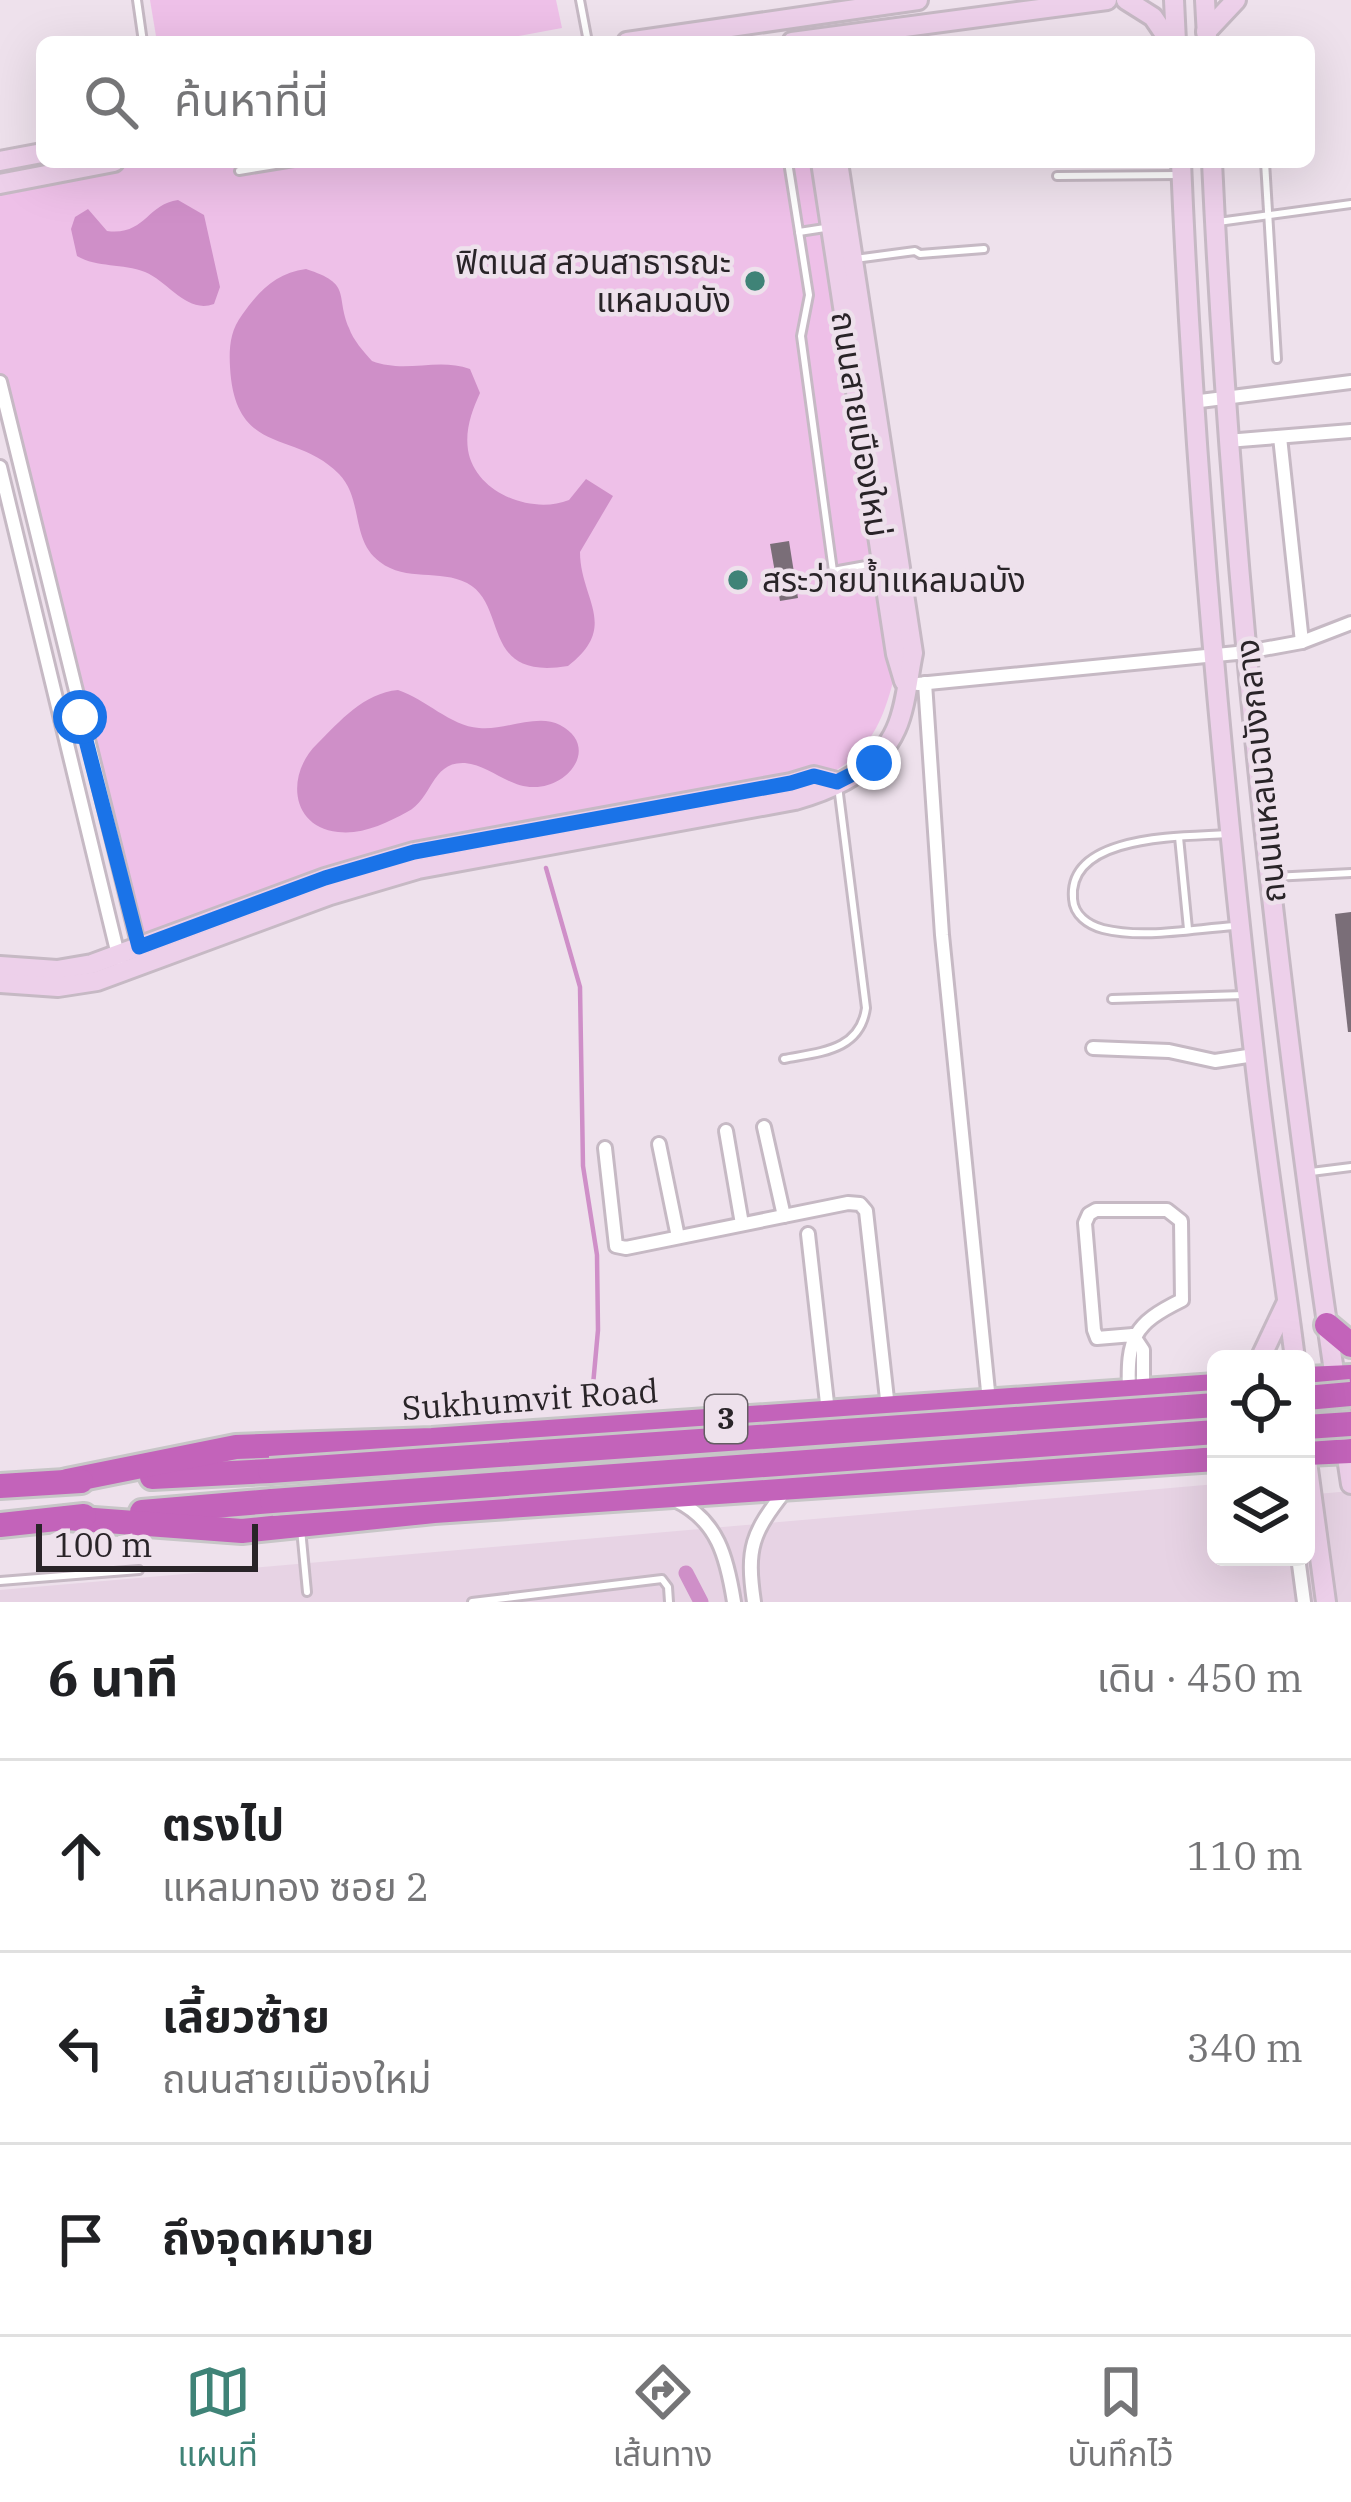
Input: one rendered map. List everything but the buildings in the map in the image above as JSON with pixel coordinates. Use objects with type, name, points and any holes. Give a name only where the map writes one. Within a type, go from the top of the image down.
[{"type":"highway","points":[[1327,1325],[1351,1345]]},
{"type":"highway","points":[[1315,1380],[1346,1383]]},
{"type":"highway","points":[[1315,1395],[1346,1383]]},
{"type":"highway","name":"Sukhumvit Road","points":[[67,1481],[236,1447],[432,1440],[1207,1387]]},
{"type":"highway","name":"Sukhumvit Road","points":[[0,1486],[1207,1406]]},
{"type":"highway","points":[[895,1408],[919,1419],[928,1448],[921,1467],[906,1481]]},
{"type":"highway","points":[[1315,1426],[1351,1424]]},
{"type":"highway","name":"3","points":[[0,1525],[1207,1433]]},
{"type":"highway","points":[[1315,1453],[1348,1451]]},
{"type":"highway","name":"3","points":[[68,1518],[242,1531],[434,1511],[1207,1461]]},
{"type":"street","points":[[659,36],[809,8],[919,0]]},
{"type":"street","points":[[848,36],[1107,0]]},
{"type":"street","points":[[1126,0],[1153,17],[1168,36]]},
{"type":"street","points":[[1173,36],[1174,0]]},
{"type":"street","points":[[1205,0],[1207,36]]},
{"type":"street","points":[[1208,36],[1236,0]]},
{"type":"street","points":[[0,160],[36,153]]},
{"type":"street","points":[[0,184],[83,168]]},
{"type":"street","name":"ถนนสายเมืองใหม่","points":[[823,168],[852,259],[891,562],[896,654],[915,684],[897,728],[874,763],[837,782]]},
{"type":"street","name":"ถนนสายเมืองใหม่","points":[[838,168],[839,226],[891,562]]},
{"type":"street","name":"ถนนแหลมฉบังกลาง","points":[[1212,168],[1223,398],[1270,877],[1327,1325],[1346,1383],[1351,1484]]},
{"type":"street","name":"ถนนแหลมฉบังกลาง","points":[[1181,169],[1192,402],[1212,656],[1256,1065],[1294,1350]]},
{"type":"street","points":[[0,382],[141,956]]},
{"type":"street","points":[[1192,402],[1351,382]]},
{"type":"street","points":[[1227,441],[1351,431]]},
{"type":"street","points":[[1280,437],[1302,642]]},
{"type":"street","points":[[0,467],[120,963]]},
{"type":"street","points":[[16,533],[34,527]]},
{"type":"street","points":[[989,1401],[915,684],[1247,652],[1302,642],[1351,622]]},
{"type":"street","points":[[0,965],[57,970],[120,963],[414,852],[692,810],[814,776],[837,782]]},
{"type":"street","points":[[0,983],[58,987],[97,981],[120,963]]},
{"type":"street","points":[[1093,1048],[1169,1051],[1292,1069]]},
{"type":"street","points":[[764,1127],[784,1216]]},
{"type":"street","points":[[726,1132],[742,1224]]},
{"type":"street","points":[[659,1144],[678,1237]]},
{"type":"street","points":[[605,1148],[616,1246],[860,1204],[866,1211],[895,1408]]},
{"type":"street","points":[[1133,1335],[1097,1338],[1094,1330],[1085,1223],[1096,1210],[1168,1210],[1181,1221],[1182,1300],[1157,1312],[1133,1335],[1128,1352],[1137,1391]]},
{"type":"street","points":[[808,1234],[828,1412]]},
{"type":"street","points":[[1285,1278],[1321,1274]]},
{"type":"street","points":[[1264,1350],[1288,1299]]},
{"type":"street","points":[[1307,1458],[1326,1602]]},
{"type":"street","points":[[754,1602],[748,1566],[752,1540],[786,1490]]},
{"type":"street","points":[[666,1496],[708,1522],[726,1562],[734,1602]]},
{"type":"street","points":[[1299,1566],[1304,1602]]},
{"type":"lane","points":[[137,0],[142,36]]},
{"type":"lane","points":[[580,0],[587,36]]},
{"type":"lane","points":[[239,171],[257,168]]},
{"type":"lane","points":[[789,168],[809,296],[800,336],[833,571],[891,562]]},
{"type":"lane","points":[[1265,168],[1277,359]]},
{"type":"lane","points":[[1058,176],[1181,169]]},
{"type":"lane","points":[[1215,222],[1351,205]]},
{"type":"lane","points":[[799,232],[839,226]]},
{"type":"lane","points":[[852,259],[984,249]]},
{"type":"lane","points":[[784,1059],[848,1043],[864,1024],[866,1008],[837,782]]},
{"type":"lane","points":[[1230,834],[1131,844],[1095,854],[1080,866],[1072,883],[1073,907],[1082,919],[1100,928],[1137,933],[1240,926]]},
{"type":"lane","points":[[1179,837],[1188,929]]},
{"type":"lane","points":[[1270,877],[1351,873]]},
{"type":"lane","points":[[1112,999],[1248,994]]},
{"type":"lane","points":[[1307,1173],[1351,1167]]},
{"type":"lane","points":[[300,1525],[307,1592]]},
{"type":"lane","points":[[0,1581],[139,1570]]},
{"type":"lane","points":[[474,1602],[662,1579],[669,1602]]},
{"type":"shaded area","points":[[150,0],[556,0],[562,28],[519,36],[156,36]]},
{"type":"shaded area","points":[[83,168],[816,168],[823,242],[893,682],[879,723],[865,745],[832,773],[139,947],[0,377],[0,184]]},
{"type":"shaded area","points":[[178,200],[204,215],[220,287],[214,304],[195,305],[145,272],[77,256],[71,229],[75,217],[88,209],[107,231],[120,231]]},
{"type":"shaded area","points":[[306,269],[337,286],[351,332],[372,361],[470,369],[480,393],[468,427],[468,450],[473,465],[493,489],[523,502],[554,504],[569,500],[586,479],[613,496],[580,552],[595,625],[583,652],[568,666],[540,668],[508,652],[480,593],[467,583],[401,572],[380,562],[364,543],[352,496],[339,474],[322,460],[255,429],[243,416],[230,367],[235,327],[269,284]]},
{"type":"shaded area","points":[[398,690],[468,726],[541,721],[560,725],[572,734],[579,754],[558,781],[533,787],[474,765],[454,764],[439,774],[416,806],[391,820],[356,832],[322,828],[302,810],[298,797],[300,770],[307,756],[353,710],[374,696]]},
{"type":"shaded area","points":[[1207,1485],[1207,1566],[1315,1566],[1315,1494],[1351,1491],[1351,1602],[0,1602],[0,1590]]},
{"type":"waterway","points":[[546,868],[580,987],[583,1166],[597,1255],[598,1330],[591,1407]]},
{"type":"waterway","points":[[686,1573],[701,1602]]},
{"type":"place","name":"ฟิตเนส สวนสาธารณะ แหลมฉบัง","points":[[755,281]]},
{"type":"place","name":"สระว่ายน้ำแหลมฉบัง","points":[[738,580]]},
{"type":"route","points":[[80,717],[139,947],[325,878],[414,852],[814,776],[837,782],[874,763]]}]
